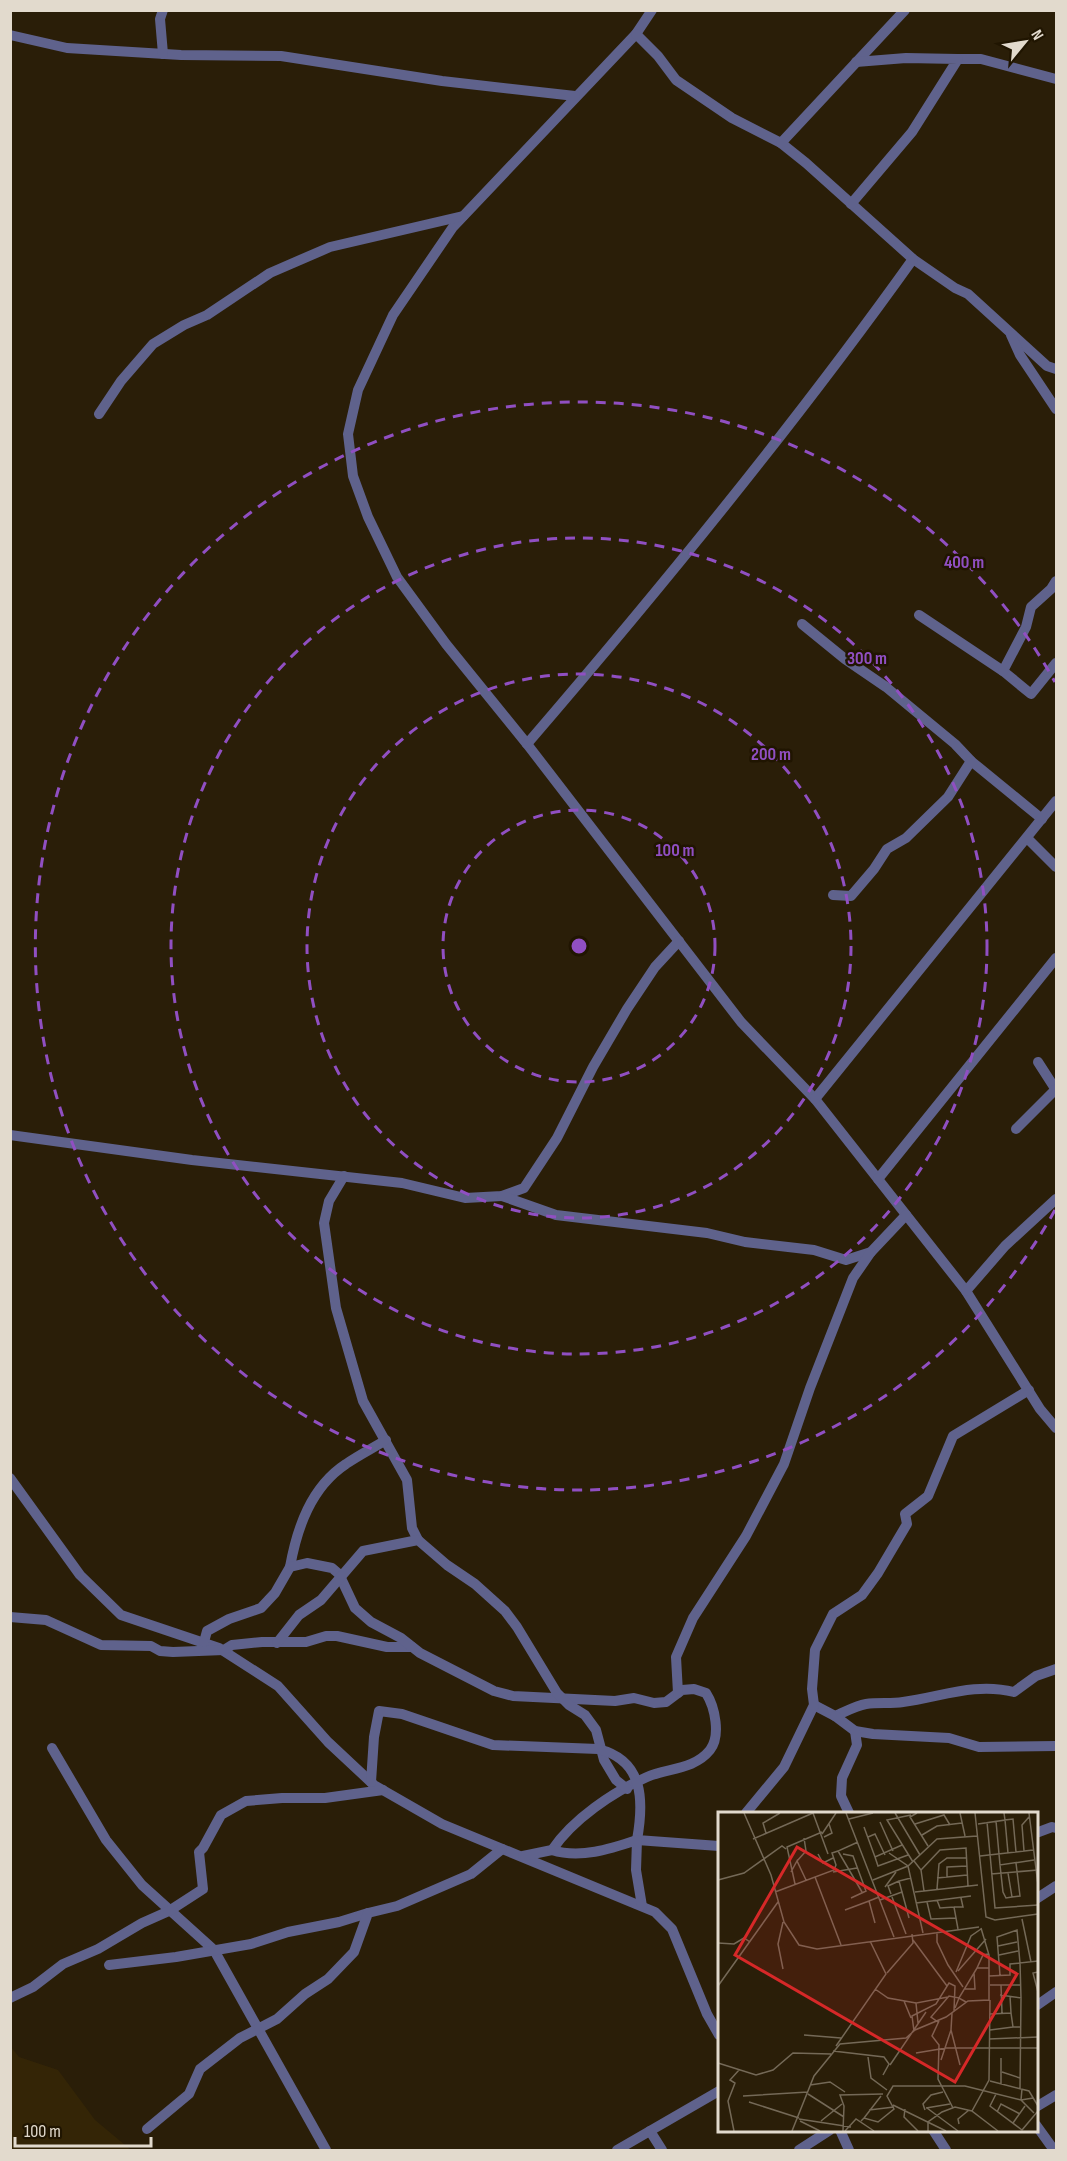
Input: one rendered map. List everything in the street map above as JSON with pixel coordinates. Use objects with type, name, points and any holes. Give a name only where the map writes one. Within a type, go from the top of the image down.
[{"type":"street","points":[[163,10],[160,19],[163,54]]},
{"type":"street","points":[[652,10],[636,34],[453,227],[393,315],[358,390],[348,434],[353,476],[368,517],[397,577],[446,644],[527,744],[741,1022],[815,1099],[966,1291],[1040,1409],[1056,1428]]},
{"type":"street","points":[[781,143],[905,10]]},
{"type":"street","points":[[636,34],[658,56],[676,80],[732,118],[781,143],[913,259],[955,288],[968,294],[1047,366],[1056,369]]},
{"type":"street","points":[[10,35],[67,48],[163,54],[281,56],[442,81],[575,96]]},
{"type":"street","points":[[856,62],[906,58],[981,59],[1056,79]]},
{"type":"street","points":[[851,204],[912,132],[958,59]]},
{"type":"street","points":[[99,414],[121,381],[153,344],[184,325],[207,315],[270,273],[330,247],[464,216]]},
{"type":"street","points":[[527,744],[623,632],[740,488],[869,321],[913,259]]},
{"type":"street","points":[[1008,329],[1020,355],[1056,409]]},
{"type":"street","points":[[1003,671],[1026,627],[1031,607],[1051,589],[1056,580]]},
{"type":"street","points":[[919,615],[1003,671],[1031,694],[1054,671]]},
{"type":"street","points":[[802,624],[845,659],[886,687],[1042,819]]},
{"type":"street","points":[[833,895],[851,896],[874,869],[886,849],[906,838],[948,796],[971,761]]},
{"type":"street","points":[[815,1099],[1056,801]]},
{"type":"street","points":[[1027,838],[1056,867]]},
{"type":"street","points":[[10,1135],[192,1160],[402,1183],[465,1198],[501,1196],[524,1188],[557,1138],[593,1067],[627,1009],[655,967],[679,941]]},
{"type":"street","points":[[878,1179],[1056,958]]},
{"type":"street","points":[[1016,1129],[1056,1090],[1038,1062]]},
{"type":"street","points":[[344,1176],[329,1201],[324,1223],[336,1308],[363,1401],[407,1480],[412,1527],[418,1540],[447,1565],[475,1584],[505,1611],[517,1627],[556,1694],[585,1715],[596,1730],[604,1760],[616,1780],[627,1789]]},
{"type":"street","points":[[501,1196],[556,1215],[707,1233],[745,1242],[814,1250],[846,1260],[871,1252]]},
{"type":"street","points":[[966,1291],[1005,1246],[1056,1199]]},
{"type":"street","points":[[678,1693],[676,1657],[693,1618],[746,1536],[784,1464],[810,1388],[853,1278],[871,1252],[906,1215]]},
{"type":"street","points":[[747,1812],[784,1767],[814,1705],[812,1689],[815,1650],[833,1614],[862,1595],[878,1573],[907,1524],[905,1514],[928,1496],[953,1436],[1029,1390]]},
{"type":"street","points":[[204,1642],[207,1632],[229,1618],[261,1608],[275,1593],[290,1567],[305,1512],[323,1485],[344,1465],[386,1440]]},
{"type":"street","points":[[10,1478],[80,1575],[121,1615],[224,1650],[278,1686],[328,1742],[372,1782],[442,1824],[655,1912],[672,1929],[707,2014],[718,2033]]},
{"type":"street","points":[[277,1643],[299,1616],[321,1600],[363,1551],[418,1540]]},
{"type":"street","points":[[290,1567],[307,1563],[332,1568],[340,1577],[355,1608],[371,1622],[401,1638],[420,1653],[494,1691],[513,1696],[615,1701],[634,1698],[660,1703],[666,1702],[682,1690],[694,1689],[706,1693],[714,1713],[716,1736],[710,1750],[693,1763],[638,1782],[585,1814],[552,1850]]},
{"type":"street","points":[[10,1617],[46,1620],[101,1645],[151,1646],[160,1651],[173,1652],[224,1650],[232,1645],[262,1642],[306,1642],[326,1636],[337,1636],[387,1647],[412,1647]]},
{"type":"street","points":[[835,1716],[866,1704],[904,1702],[958,1690],[983,1688],[1014,1692],[1036,1676],[1056,1669]]},
{"type":"street","points":[[814,1705],[835,1716],[855,1731],[949,1738],[979,1747],[1056,1746]]},
{"type":"street","points":[[372,1782],[374,1737],[379,1711],[402,1714],[493,1745],[600,1749],[612,1752],[624,1763],[638,1782],[640,1793],[636,1870],[642,1906]]},
{"type":"street","points":[[849,1812],[841,1796],[842,1778],[857,1745],[855,1731]]},
{"type":"street","points":[[52,1748],[106,1840],[142,1885],[214,1950],[326,2151]]},
{"type":"street","points":[[10,1998],[33,1987],[63,1964],[98,1949],[142,1923],[169,1911],[203,1888],[199,1852],[221,1815],[246,1801],[325,1798],[383,1790]]},
{"type":"street","points":[[1037,1832],[1052,1827],[1056,1828]]},
{"type":"street","points":[[520,1856],[552,1850],[564,1854],[603,1850],[637,1840],[718,1846]]},
{"type":"street","points":[[109,1965],[176,1958],[251,1944],[288,1932],[339,1922],[368,1912],[397,1906],[471,1874],[502,1849]]},
{"type":"street","points":[[1037,1898],[1056,1886]]},
{"type":"street","points":[[147,2129],[189,2094],[200,2068],[240,2038],[277,2019],[305,1994],[328,1979],[354,1952],[368,1912]]},
{"type":"street","points":[[1037,2005],[1056,1992]]},
{"type":"street","points":[[617,2151],[718,2092]]},
{"type":"street","points":[[1037,2106],[1056,2095]]},
{"type":"street","points":[[1037,2128],[1054,2151]]},
{"type":"street","points":[[799,2151],[829,2131]]},
{"type":"street","points":[[840,2131],[849,2151]]},
{"type":"street","points":[[934,2131],[946,2151]]},
{"type":"street","points":[[650,2132],[662,2151]]},
{"type":"shaded area","points":[[10,2046],[19,2057],[58,2070],[95,2120],[131,2150],[11,2150]]}]
